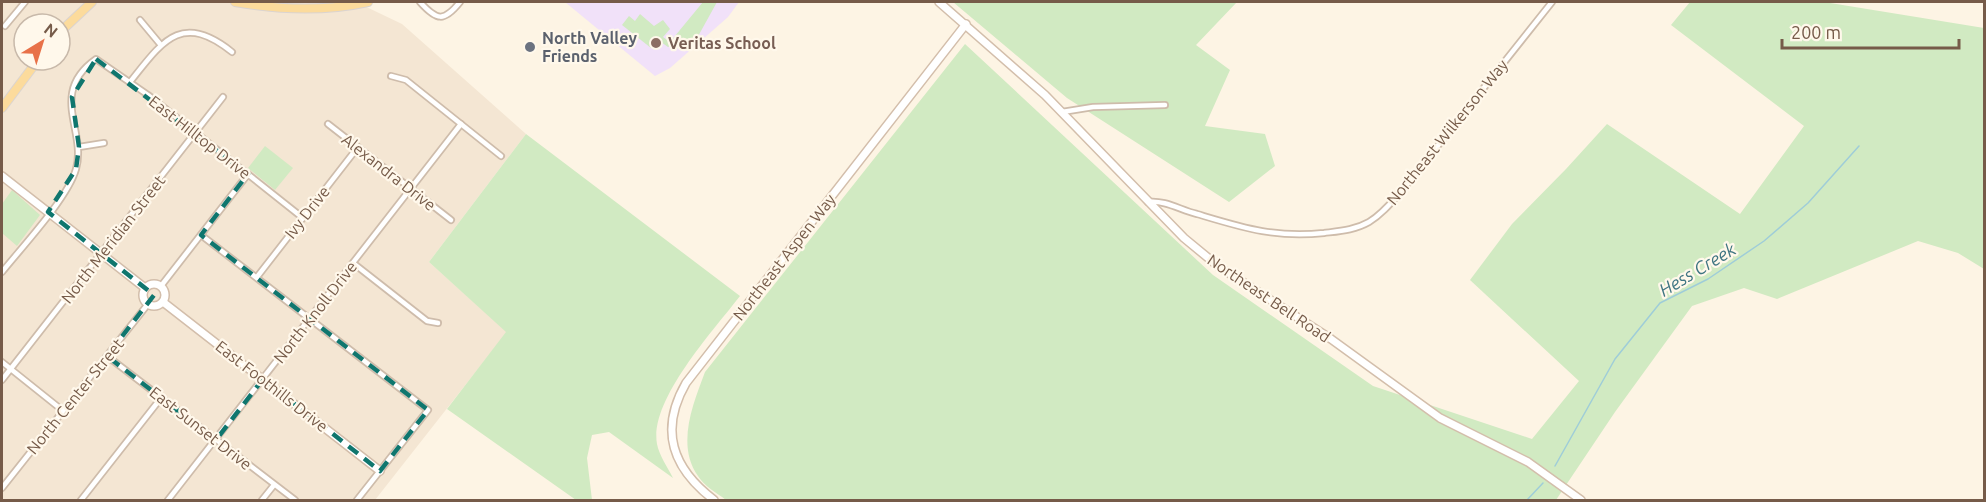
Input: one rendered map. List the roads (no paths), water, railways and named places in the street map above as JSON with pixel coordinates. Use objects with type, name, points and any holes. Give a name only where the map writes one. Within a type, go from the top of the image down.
[{"type":"main road","points":[[72,21],[92,2]]},
{"type":"main road","points":[[235,2],[272,8],[315,10],[368,2]]},
{"type":"main road","points":[[2,108],[29,72]]},
{"type":"street","points":[[5,26],[25,2]]},
{"type":"street","points":[[420,2],[439,17],[447,16],[460,2]]},
{"type":"street","name":"Northeast Bell Road","points":[[939,2],[1062,112],[1196,249],[1242,283],[1331,339],[1440,418],[1528,462],[1581,501]]},
{"type":"street","name":"Northeast Wilkerson Way","points":[[1148,202],[1159,201],[1192,213],[1274,235],[1299,236],[1341,231],[1368,223],[1382,213],[1405,187],[1552,2]]},
{"type":"street","points":[[140,20],[160,44]]},
{"type":"street","name":"Northeast Aspen Way","points":[[714,501],[691,481],[674,450],[671,420],[678,396],[966,24]]},
{"type":"street","points":[[130,82],[160,44],[170,37],[190,33],[212,38],[232,52]]},
{"type":"street","name":"East Hilltop Drive","points":[[79,147],[71,120],[72,97],[81,76],[96,58],[196,132],[303,218]]},
{"type":"street","points":[[391,76],[406,80],[501,156]]},
{"type":"street","name":"North Meridian Street","points":[[2,380],[223,97]]},
{"type":"street","points":[[1062,112],[1093,106],[1166,105]]},
{"type":"street","name":"Alexandra Drive","points":[[328,124],[451,220]]},
{"type":"street","name":"North Knoll Drive","points":[[168,501],[461,124]]},
{"type":"street","points":[[2,272],[73,177],[79,147],[104,143]]},
{"type":"street","name":"Ivy Drive","points":[[257,278],[358,147]]},
{"type":"street","points":[[161,286],[248,174]]},
{"type":"street","points":[[2,176],[146,288]]},
{"type":"street","points":[[201,235],[428,410],[357,501]]},
{"type":"street","points":[[353,263],[427,321],[438,323]]},
{"type":"street","points":[[155,284],[161,286],[165,295],[163,302],[158,306],[148,304],[143,295],[146,288],[155,284]]},
{"type":"street","name":"East Foothills Drive","points":[[163,302],[380,471]]},
{"type":"street","name":"North Center Street","points":[[2,488],[148,304]]},
{"type":"street","name":"East Sunset Drive","points":[[107,356],[295,501]]},
{"type":"street","points":[[2,362],[62,410]]},
{"type":"street","points":[[81,501],[161,398]]},
{"type":"street","points":[[262,501],[274,485]]},
{"type":"waterway","name":"Hess Creek","points":[[1555,466],[1615,359],[1660,303],[1708,279],[1764,241],[1808,203],[1859,146]]},
{"type":"waterway","name":"Hess Creek","points":[[1527,500],[1543,483]]},
{"type":"place","name":"Veritas School","points":[[656,43]]},
{"type":"place","name":"North Valley Friends","points":[[530,47]]}]
